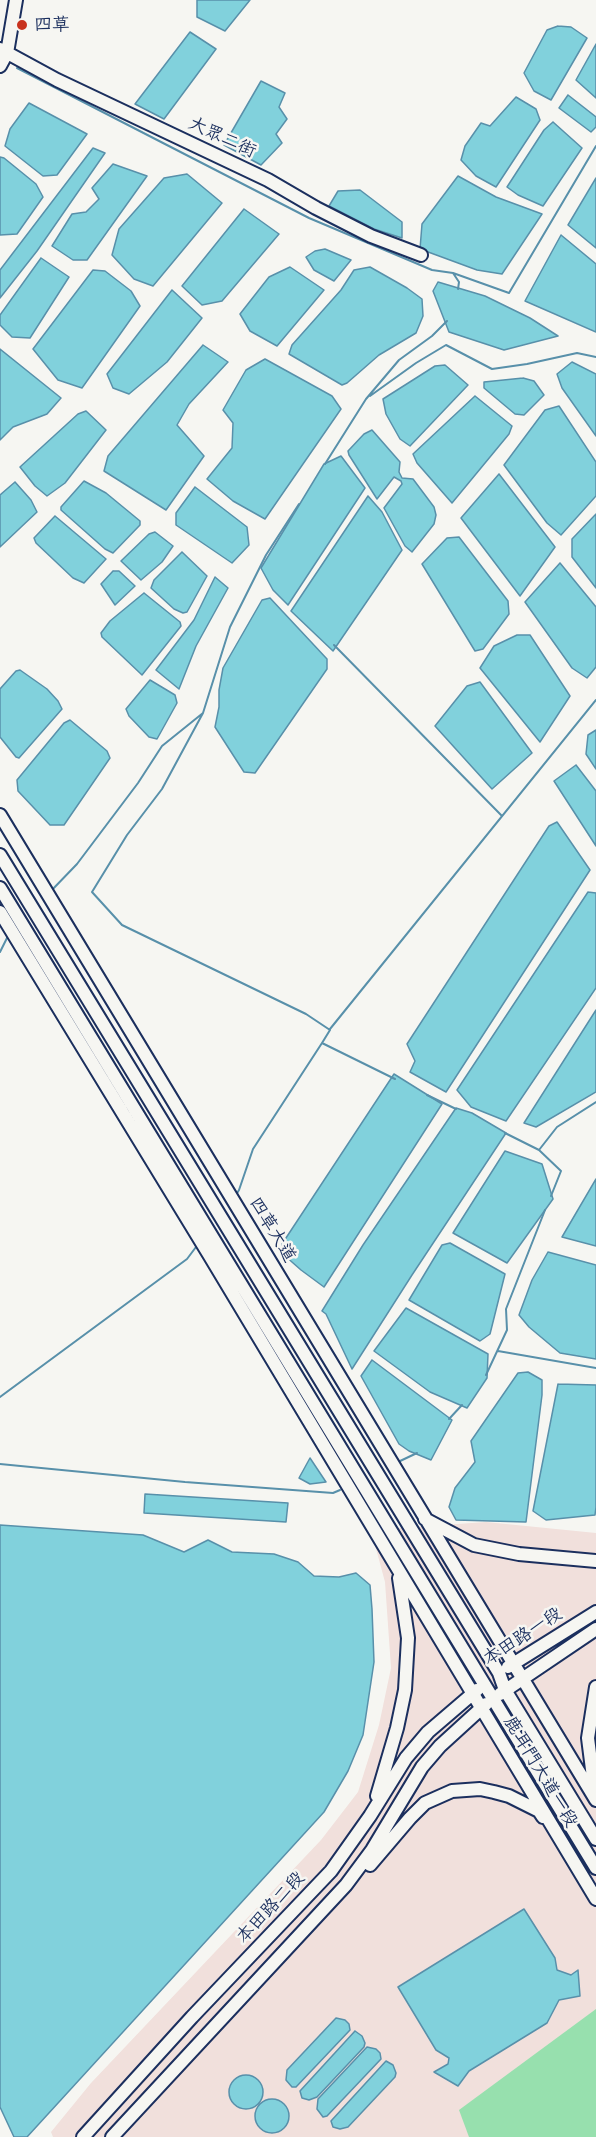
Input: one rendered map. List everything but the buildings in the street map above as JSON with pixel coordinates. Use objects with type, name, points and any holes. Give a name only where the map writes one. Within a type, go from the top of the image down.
[{"type":"street","points":[[0,66],[16,0]]},
{"type":"street","name":"大眾二街","points":[[3,51],[57,80],[268,180],[371,236],[421,255]]},
{"type":"street","name":"四草大道","points":[[0,815],[513,1663]]},
{"type":"street","name":"四草大道","points":[[0,855],[499,1673]]},
{"type":"street","points":[[0,888],[484,1684]]},
{"type":"street","points":[[0,912],[210,1256],[472,1694]]},
{"type":"street","points":[[425,1519],[474,1545],[519,1554],[596,1560]]},
{"type":"street","points":[[370,1816],[397,1728],[405,1690],[408,1638],[398,1571]]},
{"type":"street","name":"本田路一段","points":[[472,1694],[513,1663],[596,1612]]},
{"type":"street","name":"本田路一段","points":[[480,1709],[596,1629]]},
{"type":"street","name":"鹿耳門大道一段","points":[[513,1663],[596,1800]]},
{"type":"street","name":"鹿耳門大道一段","points":[[499,1673],[505,1690],[596,1839]]},
{"type":"street","name":"鹿耳門大道一段","points":[[484,1684],[596,1868]]},
{"type":"street","points":[[596,1687],[588,1738],[596,1800]]},
{"type":"street","name":"鹿耳門大道一段","points":[[472,1694],[596,1899]]},
{"type":"street","name":"本田路二段","points":[[83,2137],[192,2016],[331,1870],[370,1816],[406,1758],[428,1732],[472,1694]]},
{"type":"street","points":[[346,1885],[372,1850],[422,1767],[440,1746],[480,1709]]},
{"type":"street","points":[[112,2137],[425,1803],[452,1791],[480,1789],[509,1796],[538,1811],[550,1824]]},
{"type":"shaded area","points":[[486,1522],[596,1533],[596,2137],[53,2137],[51,2132],[91,2083],[321,1840],[358,1792],[379,1725],[391,1668],[385,1582],[371,1530]]},
{"type":"green space","points":[[596,2009],[596,2137],[469,2137],[459,2110]]},
{"type":"water","points":[[197,0],[250,0],[225,31],[197,17]]},
{"type":"water","points":[[558,26],[571,27],[587,38],[551,100],[534,91],[524,73],[547,30]]},
{"type":"water","points":[[190,32],[216,49],[164,119],[135,104]]},
{"type":"water","points":[[596,44],[596,98],[576,80]]},
{"type":"water","points":[[261,81],[285,93],[279,107],[287,119],[276,134],[282,143],[261,165],[224,145]]},
{"type":"water","points":[[568,95],[596,117],[596,127],[591,132],[559,108]]},
{"type":"water","points":[[516,97],[536,109],[540,120],[496,187],[476,176],[461,160],[465,146],[481,123],[490,126]]},
{"type":"water","points":[[29,103],[87,134],[57,175],[43,176],[5,146],[10,129]]},
{"type":"water","points":[[553,122],[582,148],[543,206],[518,195],[507,187],[544,130]]},
{"type":"water","points":[[93,148],[105,153],[37,251],[0,298],[0,270]]},
{"type":"water","points":[[0,157],[36,184],[43,197],[17,234],[0,235]]},
{"type":"water","points":[[113,164],[147,176],[87,260],[73,260],[52,246],[72,214],[86,212],[99,199],[92,188]]},
{"type":"water","points":[[187,174],[222,203],[153,286],[134,279],[112,255],[119,229],[164,178]]},
{"type":"water","points":[[458,176],[496,197],[542,214],[502,274],[477,270],[420,249],[422,224]]},
{"type":"water","points":[[596,178],[596,248],[568,225]]},
{"type":"water","points":[[360,190],[402,222],[402,238],[374,229],[329,206],[338,191]]},
{"type":"water","points":[[244,209],[279,234],[222,301],[202,305],[182,286]]},
{"type":"water","points":[[561,235],[596,264],[596,332],[525,301]]},
{"type":"water","points":[[325,249],[351,260],[334,281],[314,270],[306,257],[315,251]]},
{"type":"water","points":[[41,258],[69,277],[30,338],[12,337],[0,325],[0,315]]},
{"type":"water","points":[[290,267],[324,290],[277,346],[250,331],[240,314],[269,277]]},
{"type":"water","points":[[370,267],[422,299],[423,316],[416,333],[379,355],[342,385],[289,354],[292,345],[341,290],[354,270]]},
{"type":"water","points":[[93,270],[105,271],[131,291],[140,306],[82,388],[58,380],[33,349]]},
{"type":"water","points":[[438,282],[485,296],[530,318],[558,336],[504,350],[449,332],[433,291]]},
{"type":"water","points":[[172,290],[202,318],[167,362],[129,394],[113,388],[107,374]]},
{"type":"water","points":[[203,345],[228,362],[189,404],[177,425],[204,456],[166,510],[104,471],[108,456]]},
{"type":"water","points":[[0,349],[61,398],[47,414],[13,427],[0,440]]},
{"type":"water","points":[[265,359],[332,396],[341,409],[265,519],[233,501],[207,479],[232,448],[233,423],[223,410],[246,370]]},
{"type":"water","points":[[572,362],[596,374],[596,436],[562,388],[557,374]]},
{"type":"water","points":[[445,365],[468,385],[410,446],[400,439],[386,414],[383,399],[435,366]]},
{"type":"water","points":[[523,378],[534,381],[544,395],[524,415],[515,414],[484,388],[484,382]]},
{"type":"water","points":[[475,396],[512,426],[509,434],[452,503],[417,463],[413,454]]},
{"type":"water","points":[[559,406],[596,462],[596,496],[561,535],[547,523],[504,465],[545,410]]},
{"type":"water","points":[[86,411],[106,430],[65,483],[47,496],[35,486],[20,467],[78,414]]},
{"type":"water","points":[[372,430],[400,462],[399,472],[402,478],[413,479],[434,507],[436,515],[434,524],[412,552],[405,546],[384,508],[402,484],[401,481],[394,477],[377,499],[349,455],[348,451],[364,434]]},
{"type":"water","points":[[341,456],[365,488],[288,605],[273,590],[261,568],[324,464]]},
{"type":"water","points":[[499,474],[555,547],[520,596],[461,518]]},
{"type":"water","points":[[84,481],[106,493],[140,521],[140,525],[113,553],[105,549],[61,510],[61,507]]},
{"type":"water","points":[[15,482],[31,500],[37,512],[0,547],[0,495]]},
{"type":"water","points":[[195,487],[247,527],[249,545],[232,563],[176,525],[176,513]]},
{"type":"water","points":[[368,496],[382,512],[402,550],[333,651],[291,611]]},
{"type":"water","points":[[596,514],[596,588],[572,557],[572,539]]},
{"type":"water","points":[[55,516],[106,559],[84,583],[73,578],[36,543],[34,538]]},
{"type":"water","points":[[155,532],[173,546],[162,562],[141,580],[121,561],[149,534]]},
{"type":"water","points":[[459,537],[508,601],[509,614],[483,649],[475,651],[422,564],[447,538]]},
{"type":"water","points":[[182,552],[207,576],[187,612],[183,613],[174,609],[151,588],[154,580]]},
{"type":"water","points":[[560,563],[596,607],[596,667],[587,678],[572,668],[525,602]]},
{"type":"water","points":[[113,571],[119,571],[135,586],[115,605],[101,584]]},
{"type":"water","points":[[215,577],[228,588],[196,646],[179,689],[156,670],[194,620]]},
{"type":"water","points":[[144,593],[180,622],[181,626],[142,675],[102,637],[101,633],[110,621]]},
{"type":"water","points":[[270,598],[327,659],[327,669],[255,773],[244,772],[215,727],[219,707],[219,690],[223,668],[262,600]]},
{"type":"water","points":[[517,635],[530,635],[570,696],[540,742],[480,668],[494,646]]},
{"type":"water","points":[[20,670],[47,689],[62,709],[19,758],[0,737],[0,689],[16,671]]},
{"type":"water","points":[[150,680],[175,695],[177,703],[157,739],[149,737],[129,716],[126,709]]},
{"type":"water","points":[[480,682],[532,753],[492,789],[435,726],[467,686]]},
{"type":"water","points":[[70,720],[107,751],[110,758],[64,825],[50,825],[18,791],[17,780],[64,723]]},
{"type":"water","points":[[596,730],[596,769],[586,754],[588,735]]},
{"type":"water","points":[[576,765],[596,791],[596,846],[554,781]]},
{"type":"water","points":[[557,822],[590,870],[446,1092],[410,1072],[415,1061],[407,1044],[549,826]]},
{"type":"water","points":[[588,892],[596,893],[596,988],[506,1121],[471,1107],[457,1090]]},
{"type":"water","points":[[596,1010],[596,1092],[536,1127],[524,1123]]},
{"type":"water","points":[[394,1074],[442,1104],[324,1287],[284,1255],[282,1244]]},
{"type":"water","points":[[456,1108],[472,1113],[506,1133],[352,1369],[326,1314],[322,1311],[363,1245]]},
{"type":"water","points":[[505,1151],[542,1164],[553,1199],[507,1263],[453,1233]]},
{"type":"water","points":[[596,1179],[596,1246],[562,1237]]},
{"type":"water","points":[[450,1243],[505,1274],[490,1334],[480,1341],[409,1300],[442,1245]]},
{"type":"water","points":[[548,1252],[596,1265],[596,1359],[560,1353],[529,1327],[519,1315],[532,1280]]},
{"type":"water","points":[[406,1308],[488,1354],[487,1378],[467,1408],[430,1392],[374,1351]]},
{"type":"water","points":[[372,1360],[452,1420],[431,1460],[399,1444],[361,1376]]},
{"type":"water","points":[[528,1372],[542,1380],[542,1395],[526,1522],[456,1520],[449,1507],[455,1488],[475,1462],[471,1441],[518,1373]]},
{"type":"water","points":[[558,1384],[596,1385],[596,1507],[595,1515],[546,1520],[533,1511]]},
{"type":"water","points":[[310,1458],[326,1482],[310,1484],[299,1478]]},
{"type":"water","points":[[145,1494],[288,1503],[286,1522],[144,1513]]},
{"type":"water","points":[[0,1525],[143,1535],[184,1552],[208,1540],[232,1552],[274,1554],[298,1562],[314,1576],[339,1577],[356,1573],[370,1585],[372,1609],[374,1662],[363,1735],[348,1771],[324,1812],[27,2137],[14,2137],[0,2107]]},
{"type":"water","points":[[524,1909],[555,1958],[557,1970],[571,1975],[578,1970],[580,1996],[559,2000],[547,2023],[469,2071],[458,2086],[434,2072],[448,2064],[449,2058],[436,2050],[398,1987]]},
{"type":"water","points":[[336,2018],[345,2020],[350,2030],[296,2087],[292,2087],[286,2080],[287,2070]]},
{"type":"water","points":[[355,2031],[362,2036],[364,2047],[317,2097],[309,2100],[302,2098],[300,2091]]},
{"type":"water","points":[[367,2047],[376,2049],[381,2059],[327,2116],[323,2117],[317,2109],[318,2099]]},
{"type":"water","points":[[386,2061],[393,2065],[395,2077],[348,2127],[340,2129],[333,2127],[331,2121]]},
{"type":"water","points":[[246,2075],[258,2080],[263,2092],[258,2104],[246,2109],[234,2104],[229,2092],[234,2080]]},
{"type":"water","points":[[272,2099],[284,2104],[289,2116],[284,2128],[272,2133],[260,2128],[255,2116],[260,2104]]},
{"type":"waterway","points":[[17,68],[309,218],[432,270],[453,273],[509,293],[596,146]]},
{"type":"waterway","points":[[453,273],[459,282],[458,289]]},
{"type":"waterway","points":[[325,464],[366,399],[399,360],[432,336],[447,321]]},
{"type":"waterway","points":[[370,396],[446,345],[492,369],[577,353],[596,357]]},
{"type":"waterway","points":[[50,892],[77,864],[138,783],[162,746],[203,713],[230,627],[266,555],[299,504]]},
{"type":"waterway","points":[[334,645],[502,816]]},
{"type":"waterway","points":[[330,1029],[596,700]]},
{"type":"waterway","points":[[203,713],[162,789],[127,835],[92,892],[122,925],[306,1014],[330,1030],[322,1043],[395,1079]]},
{"type":"waterway","points":[[0,952],[8,936]]},
{"type":"waterway","points":[[236,1195],[253,1149],[322,1043]]},
{"type":"waterway","points":[[427,1095],[456,1109]]},
{"type":"waterway","points":[[539,1150],[557,1127],[596,1102]]},
{"type":"waterway","points":[[505,1133],[539,1150],[561,1171],[551,1196]]},
{"type":"waterway","points":[[486,1375],[507,1330],[506,1309],[545,1210]]},
{"type":"waterway","points":[[0,1397],[187,1259],[196,1247]]},
{"type":"waterway","points":[[498,1351],[596,1368]]},
{"type":"waterway","points":[[449,1419],[462,1405]]},
{"type":"waterway","points":[[398,1462],[417,1453]]},
{"type":"waterway","points":[[0,1464],[185,1482],[333,1493],[340,1490]]},
{"type":"place","name":"四草","points":[[22,25]]}]
